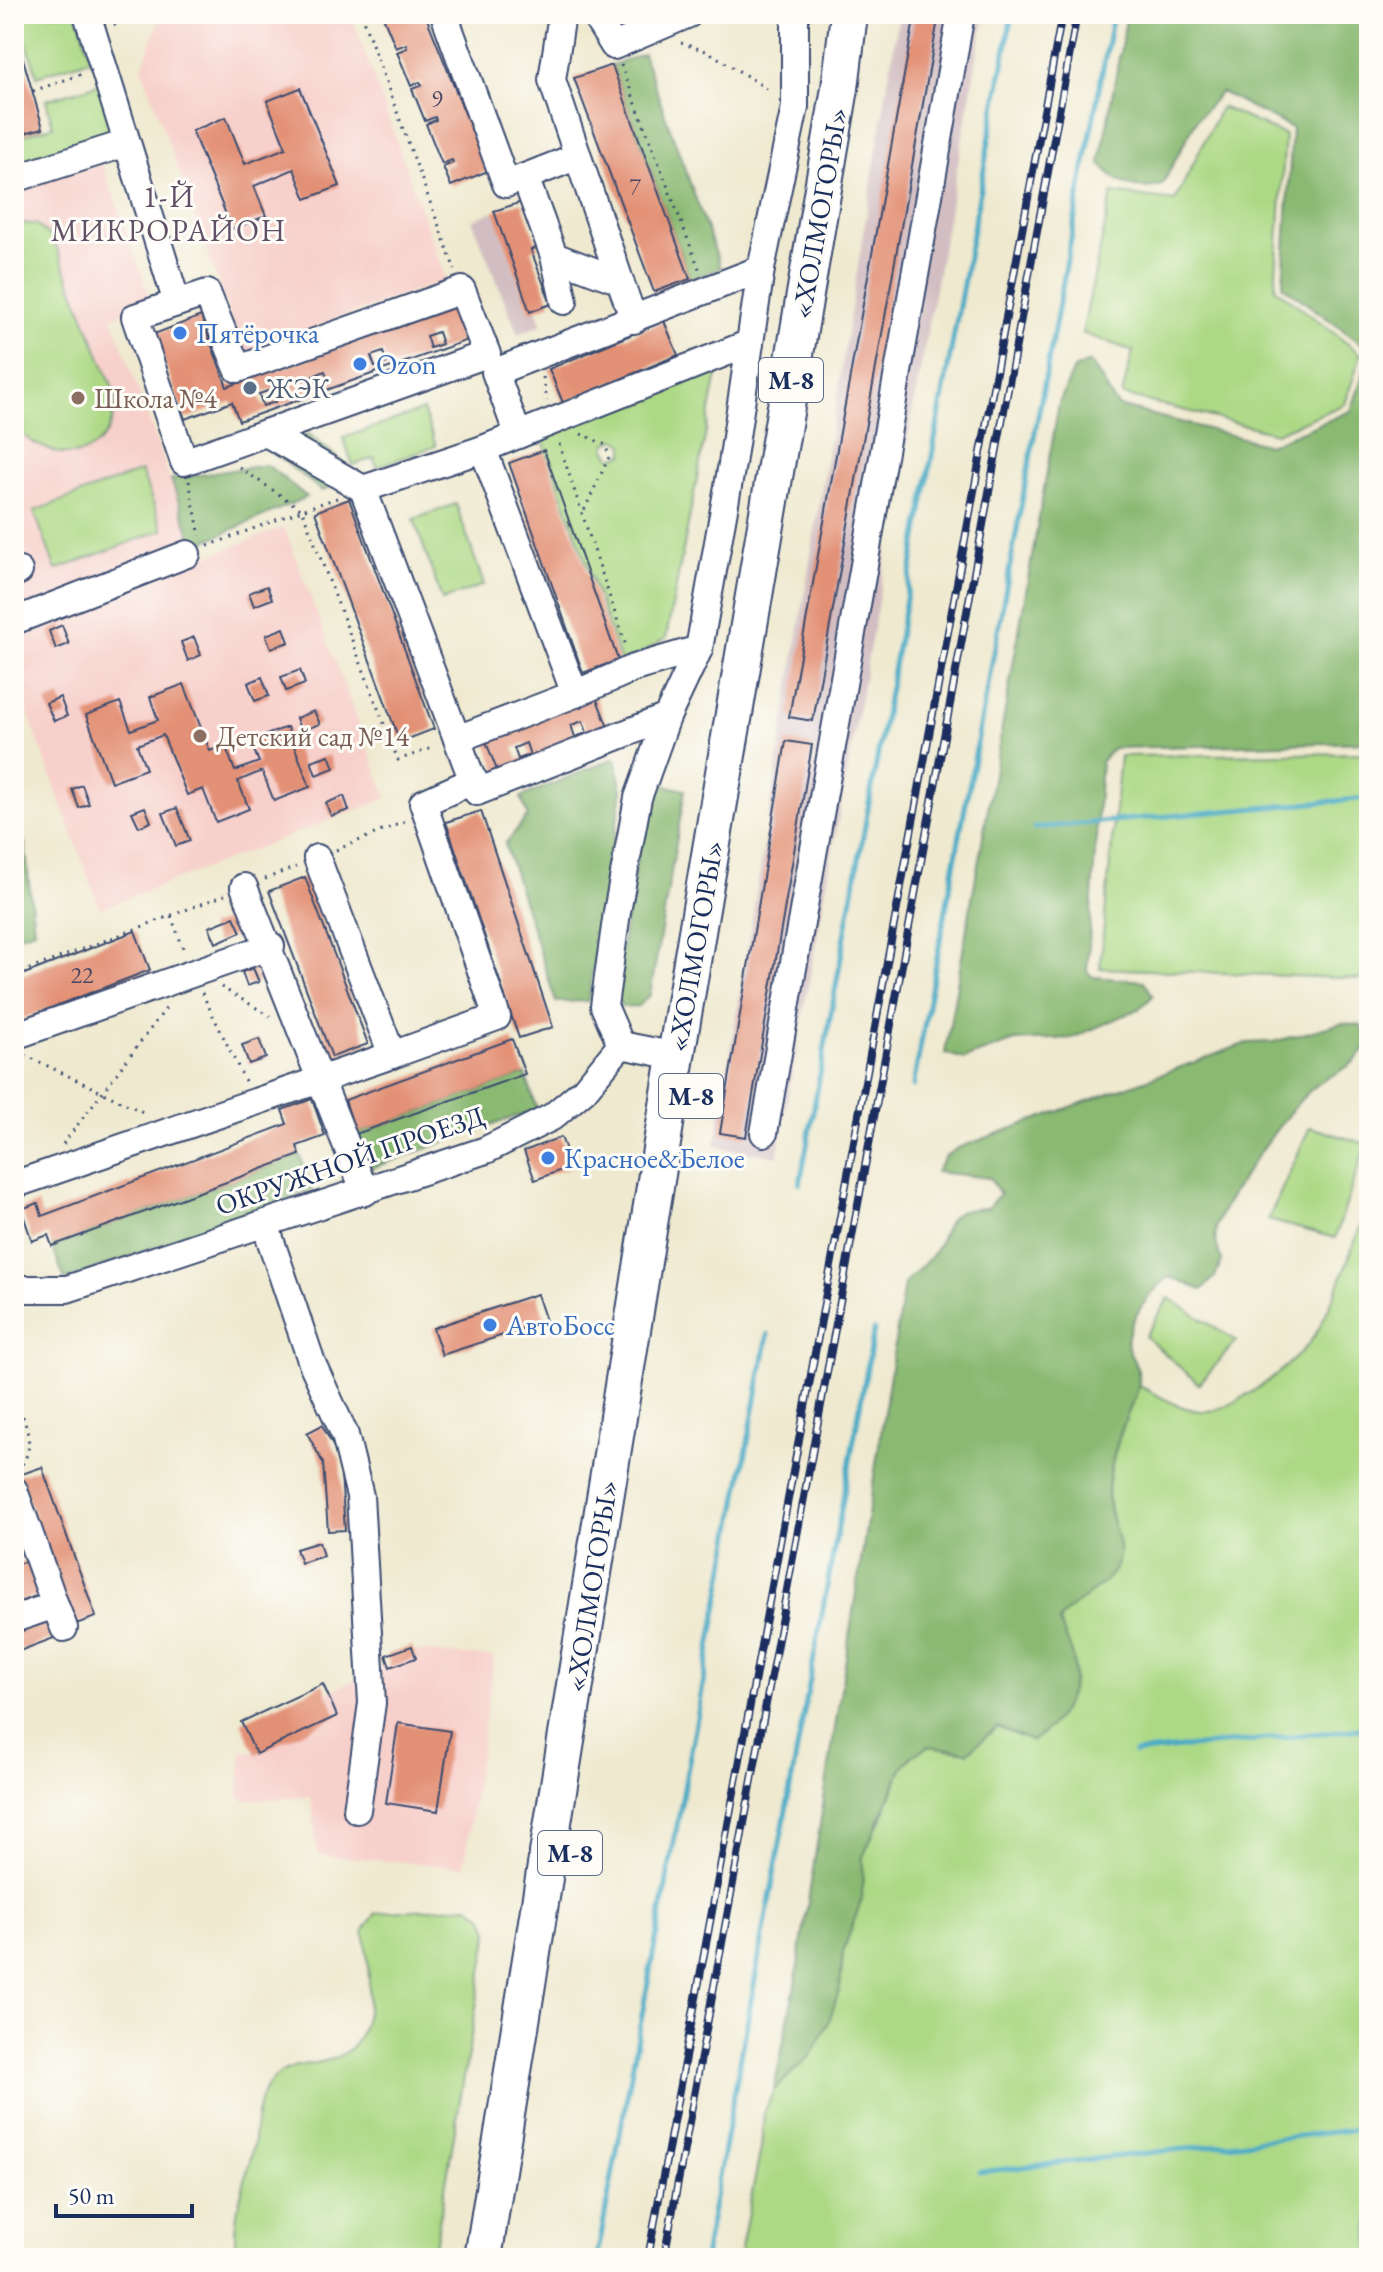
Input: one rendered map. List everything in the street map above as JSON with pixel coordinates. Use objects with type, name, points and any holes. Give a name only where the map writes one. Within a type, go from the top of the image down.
[{"type":"highway","name":"«ХОЛМОГОРЫ»","points":[[483,2258],[676,1056],[840,88],[849,14]]},
{"type":"highway","name":"«ХОЛМОГОРЫ»","points":[[505,2258],[697,1059],[859,108],[871,14]]},
{"type":"street","points":[[444,14],[506,184],[578,156]]},
{"type":"street","points":[[562,14],[552,80],[634,320]]},
{"type":"street","points":[[594,14],[614,46],[689,14]]},
{"type":"street","points":[[676,1056],[621,1045],[604,1006],[604,991],[638,798],[667,717],[699,649],[761,269],[795,107],[795,14]]},
{"type":"street","points":[[764,1133],[961,14]]},
{"type":"street","points":[[91,23],[177,303]]},
{"type":"street","points":[[14,179],[127,143]]},
{"type":"street","points":[[525,177],[554,256],[564,301]]},
{"type":"street","points":[[554,256],[620,281]]},
{"type":"street","points":[[518,435],[491,363],[462,290],[238,369],[207,293],[135,317],[184,462],[266,433],[491,363],[550,352],[761,269]]},
{"type":"street","points":[[363,489],[483,449],[750,343]]},
{"type":"street","points":[[266,433],[363,489],[477,792],[667,717]]},
{"type":"street","points":[[483,449],[575,694]]},
{"type":"street","points":[[14,621],[187,554]]},
{"type":"street","points":[[457,739],[634,668],[699,649]]},
{"type":"street","points":[[27,1177],[322,1081],[497,1017],[423,803],[474,780]]},
{"type":"street","points":[[317,858],[392,1055]]},
{"type":"street","points":[[244,887],[271,946],[365,1192]]},
{"type":"street","points":[[14,1036],[271,946]]},
{"type":"street","name":"ОКРУЖНОЙ ПРОЕЗД","points":[[14,1289],[67,1289],[486,1150],[552,1117],[584,1090],[621,1045]]},
{"type":"street","points":[[265,1224],[312,1363],[345,1435],[360,1496],[372,1703],[357,1810]]},
{"type":"street","points":[[14,1490],[24,1550],[60,1616],[14,1619]]},
{"type":"path","points":[[91,23],[144,14]]},
{"type":"path","points":[[361,14],[462,290]]},
{"type":"path","points":[[675,41],[709,52],[795,107]]},
{"type":"path","points":[[614,46],[707,290]]},
{"type":"path","points":[[33,91],[104,66]]},
{"type":"path","points":[[550,352],[543,378],[551,422],[634,668]]},
{"type":"path","points":[[551,422],[606,445],[609,457],[582,515]]},
{"type":"path","points":[[216,451],[302,510],[398,760],[457,739]]},
{"type":"path","points":[[184,462],[203,548],[363,489]]},
{"type":"path","points":[[171,916],[193,973],[256,1103]]},
{"type":"path","points":[[193,973],[223,987],[305,1038]]},
{"type":"path","points":[[27,1177],[102,1093],[193,973]]},
{"type":"path","points":[[14,1050],[178,1129]]},
{"type":"path","points":[[14,1394],[29,1437],[24,1462],[14,1474]]},
{"type":"shaded area","points":[[184,14],[351,14],[446,280],[243,353],[142,68],[158,24]]},
{"type":"shaded area","points":[[899,14],[985,14],[777,1157],[715,1146]]},
{"type":"shaded area","name":"Школа №4","points":[[101,161],[152,302],[112,317],[194,546],[14,616],[14,192]]},
{"type":"shaded area","points":[[494,211],[529,311],[536,310],[542,324],[518,334],[472,220]]},
{"type":"shaded area","name":"Детский сад №14","points":[[284,527],[387,798],[100,909],[14,675],[14,630]]},
{"type":"shaded area","points":[[412,1646],[414,1651],[494,1657],[464,1867],[318,1855],[311,1797],[244,1800],[239,1796],[242,1751],[255,1753],[241,1722],[323,1684],[327,1693],[389,1664],[386,1655]]},
{"type":"green space","points":[[18,14],[77,14],[91,59],[37,76]]},
{"type":"green space","points":[[1127,14],[1369,14],[1369,349],[1283,286],[1292,128],[1221,92],[1197,119],[1162,185],[1135,187],[1112,176],[1100,163]]},
{"type":"green space","points":[[643,54],[721,268],[690,279],[612,65]]},
{"type":"green space","points":[[103,83],[118,133],[14,165],[14,138],[53,126],[46,100]]},
{"type":"green space","points":[[1221,107],[1285,135],[1275,288],[1361,354],[1345,404],[1276,433],[1122,395],[1133,351],[1082,333],[1112,193],[1175,201]]},
{"type":"green space","points":[[14,223],[36,224],[53,239],[114,391],[115,407],[106,434],[98,444],[75,454],[61,453],[35,443],[21,430],[16,415],[12,363]]},
{"type":"green space","points":[[1369,357],[1369,742],[1113,748],[1101,762],[1087,972],[1093,977],[1144,981],[1153,996],[1139,1009],[1072,1038],[1015,1041],[964,1059],[945,1053],[1059,403],[1074,369],[1089,362],[1118,406],[1269,445],[1351,411]]},
{"type":"green space","points":[[718,370],[666,638],[622,665],[542,437]],"holes":[[[616,439],[624,444],[624,454],[612,458],[605,448],[607,443]]]},
{"type":"green space","points":[[423,410],[436,446],[377,467],[374,458],[353,465],[343,438]]},
{"type":"green space","points":[[309,434],[358,475],[322,491],[270,450]]},
{"type":"green space","points":[[267,465],[307,497],[194,546],[171,479]]},
{"type":"green space","points":[[141,471],[163,530],[56,570],[34,511]]},
{"type":"green space","points":[[456,504],[484,585],[442,600],[414,519]]},
{"type":"green space","points":[[1369,753],[1369,999],[1363,979],[1100,968],[1120,756]]},
{"type":"green space","points":[[615,758],[622,790],[588,1001],[556,1002],[505,844],[528,816],[521,797]]},
{"type":"green space","points":[[650,782],[685,790],[650,995],[638,1006],[623,1007],[613,995]]},
{"type":"green space","points":[[14,824],[25,844],[34,930],[14,937]]},
{"type":"green space","points":[[1342,1023],[1360,1025],[1369,1042],[1350,1065],[1321,1082],[1302,1098],[1245,1173],[1217,1224],[1217,1247],[1222,1260],[1215,1277],[1202,1290],[1170,1277],[1144,1303],[1134,1319],[1127,1342],[1138,1370],[1139,1382],[1116,1447],[1108,1491],[1119,1559],[1111,1575],[1059,1621],[1072,1653],[1074,1670],[1065,1706],[1051,1726],[1032,1741],[997,1727],[968,1752],[930,1746],[913,1755],[902,1768],[863,1857],[862,1898],[843,1952],[840,1988],[828,2024],[811,2055],[774,2090],[796,1979],[904,1284],[935,1251],[949,1220],[959,1212],[987,1208],[1000,1194],[990,1178],[936,1172],[945,1157],[958,1148],[1247,1043],[1273,1042]]},
{"type":"green space","points":[[525,1074],[537,1109],[369,1169],[356,1134]]},
{"type":"green space","points":[[1310,1127],[1366,1144],[1335,1238],[1268,1220]]},
{"type":"green space","points":[[300,1155],[312,1190],[65,1280],[52,1246]]},
{"type":"green space","points":[[1369,1205],[1369,2258],[739,2258],[761,2148],[764,2113],[774,2090],[811,2055],[840,1988],[843,1952],[862,1898],[863,1857],[902,1768],[913,1755],[930,1746],[968,1752],[997,1727],[1032,1741],[1073,1657],[1059,1622],[1069,1606],[1086,1596],[1120,1552],[1108,1489],[1118,1443],[1139,1386],[1181,1406],[1207,1411],[1236,1401],[1269,1380],[1299,1354],[1318,1330]]},
{"type":"green space","points":[[1169,1298],[1236,1341],[1199,1384],[1145,1336]]},
{"type":"green space","points":[[469,1906],[484,1917],[489,1931],[433,2258],[236,2258],[236,2218],[251,2157],[260,2100],[271,2081],[280,2073],[292,2067],[332,2059],[348,2050],[358,2038],[368,2003],[364,1930],[376,1913]]},
{"type":"building","points":[[382,14],[425,14],[488,171],[451,186],[443,167],[453,163],[452,160],[442,164],[426,124],[436,120],[435,117],[425,121],[412,89],[422,85],[420,82],[411,86],[397,52],[407,48],[406,44],[396,48]]},
{"type":"building","points":[[625,14],[659,14],[630,26]]},
{"type":"building","points":[[915,14],[939,14],[813,721],[789,717]]},
{"type":"building","points":[[19,45],[43,128],[14,136],[14,47]]},
{"type":"building","points":[[612,65],[690,279],[654,292],[574,78]]},
{"type":"building","points":[[300,88],[340,186],[306,199],[294,169],[254,186],[266,216],[232,229],[192,131],[226,117],[245,164],[286,148],[267,101]]},
{"type":"building","points":[[522,202],[538,247],[531,250],[551,304],[530,312],[494,211]]},
{"type":"building","points":[[456,307],[468,340],[239,421],[232,402],[185,419],[154,334],[201,316],[227,387]],"holes":[[[438,332],[442,344],[430,348],[426,336]],[[383,352],[387,363],[375,367],[371,356]],[[325,371],[329,383],[317,387],[313,376]],[[271,390],[275,402],[263,406],[259,394]]]},
{"type":"building","points":[[664,321],[678,355],[563,403],[549,369]]},
{"type":"building","points":[[544,450],[618,660],[583,673],[509,463]]},
{"type":"building","points":[[349,499],[434,729],[400,742],[315,512]]},
{"type":"building","points":[[267,586],[272,599],[254,606],[249,593]]},
{"type":"building","points":[[62,625],[69,644],[56,649],[49,631]]},
{"type":"building","points":[[284,628],[289,642],[271,648],[266,635]]},
{"type":"building","points":[[194,637],[201,655],[188,661],[181,642]]},
{"type":"building","points":[[300,670],[305,684],[286,691],[281,677]]},
{"type":"building","points":[[262,677],[269,696],[255,701],[248,683]]},
{"type":"building","points":[[184,684],[210,751],[225,745],[235,771],[259,762],[250,741],[287,727],[310,787],[274,801],[262,771],[238,781],[249,809],[216,822],[203,789],[187,795],[163,735],[137,745],[146,769],[111,782],[86,715],[120,702],[131,730],[158,720],[150,697]]},
{"type":"building","points":[[60,697],[67,716],[54,721],[46,703]]},
{"type":"building","points":[[596,697],[609,730],[498,773],[485,739]],"holes":[[[583,721],[587,733],[575,737],[571,725]],[[526,743],[530,755],[518,759],[514,748]]]},
{"type":"building","points":[[314,711],[320,724],[301,731],[296,718]]},
{"type":"building","points":[[786,741],[812,745],[746,1137],[720,1133]]},
{"type":"building","points":[[329,755],[334,768],[316,775],[311,761]]},
{"type":"building","points":[[82,785],[89,804],[79,808],[72,789]]},
{"type":"building","points":[[344,796],[349,810],[331,816],[326,803]]},
{"type":"building","points":[[145,807],[151,822],[139,827],[132,812]]},
{"type":"building","points":[[177,808],[190,841],[176,846],[163,813]]},
{"type":"building","points":[[481,811],[553,1027],[519,1038],[446,822]]},
{"type":"building","points":[[305,877],[368,1044],[332,1057],[269,891]]},
{"type":"building","points":[[234,917],[241,932],[216,943],[209,927]]},
{"type":"building","points":[[135,931],[150,970],[14,1022],[14,978]]},
{"type":"building","points":[[253,968],[259,982],[247,986],[242,972]]},
{"type":"building","points":[[259,1039],[266,1058],[249,1064],[242,1045]]},
{"type":"building","points":[[512,1039],[525,1074],[356,1134],[345,1100]]},
{"type":"building","points":[[312,1099],[325,1136],[297,1146],[300,1155],[52,1246],[48,1235],[32,1241],[21,1209],[38,1203],[42,1216],[287,1124],[282,1110]]},
{"type":"building","name":"Красное&Белое","points":[[561,1137],[572,1166],[535,1180],[524,1151]]},
{"type":"building","name":"АвтоБосс","points":[[537,1294],[546,1321],[442,1355],[433,1328]]},
{"type":"building","points":[[322,1425],[340,1459],[345,1530],[328,1531],[323,1463],[307,1433]]},
{"type":"building","points":[[42,1467],[96,1617],[73,1625],[19,1475]]},
{"type":"building","points":[[319,1542],[323,1556],[301,1563],[296,1549]]},
{"type":"building","points":[[27,1561],[39,1595],[14,1604],[14,1565]]},
{"type":"building","points":[[47,1619],[54,1638],[14,1653],[14,1631]]},
{"type":"building","points":[[412,1646],[416,1658],[390,1667],[386,1655]]},
{"type":"building","points":[[323,1684],[337,1716],[256,1754],[241,1722]]},
{"type":"building","points":[[398,1723],[450,1731],[438,1811],[386,1803]]},
{"type":"waterway","points":[[800,1184],[1012,14]]},
{"type":"waterway","points":[[913,1086],[1113,14]]},
{"type":"waterway","points":[[1034,828],[1369,798]]},
{"type":"waterway","points":[[704,2258],[874,1330]]},
{"type":"waterway","points":[[597,2258],[768,1334]]},
{"type":"waterway","points":[[1134,1753],[1369,1728]]},
{"type":"waterway","points":[[979,2172],[1369,2128]]},
{"type":"railway","points":[[648,2258],[1062,14]]},
{"type":"railway","points":[[664,2258],[1077,14]]},
{"type":"place","name":"Пятёрочка","points":[[180,333]]},
{"type":"place","name":"Ozon","points":[[360,364]]},
{"type":"place","name":"ЖЭК","points":[[250,388]]},
{"type":"place","name":"Школа №4","points":[[78,398]]},
{"type":"place","name":"Детский сад №14","points":[[200,736]]},
{"type":"place","name":"Красное&Белое","points":[[548,1158]]},
{"type":"place","name":"АвтоБосс","points":[[490,1325]]},
{"type":"district","name":"1-Й МИКРОРАЙОН","points":[[169,213]]}]
